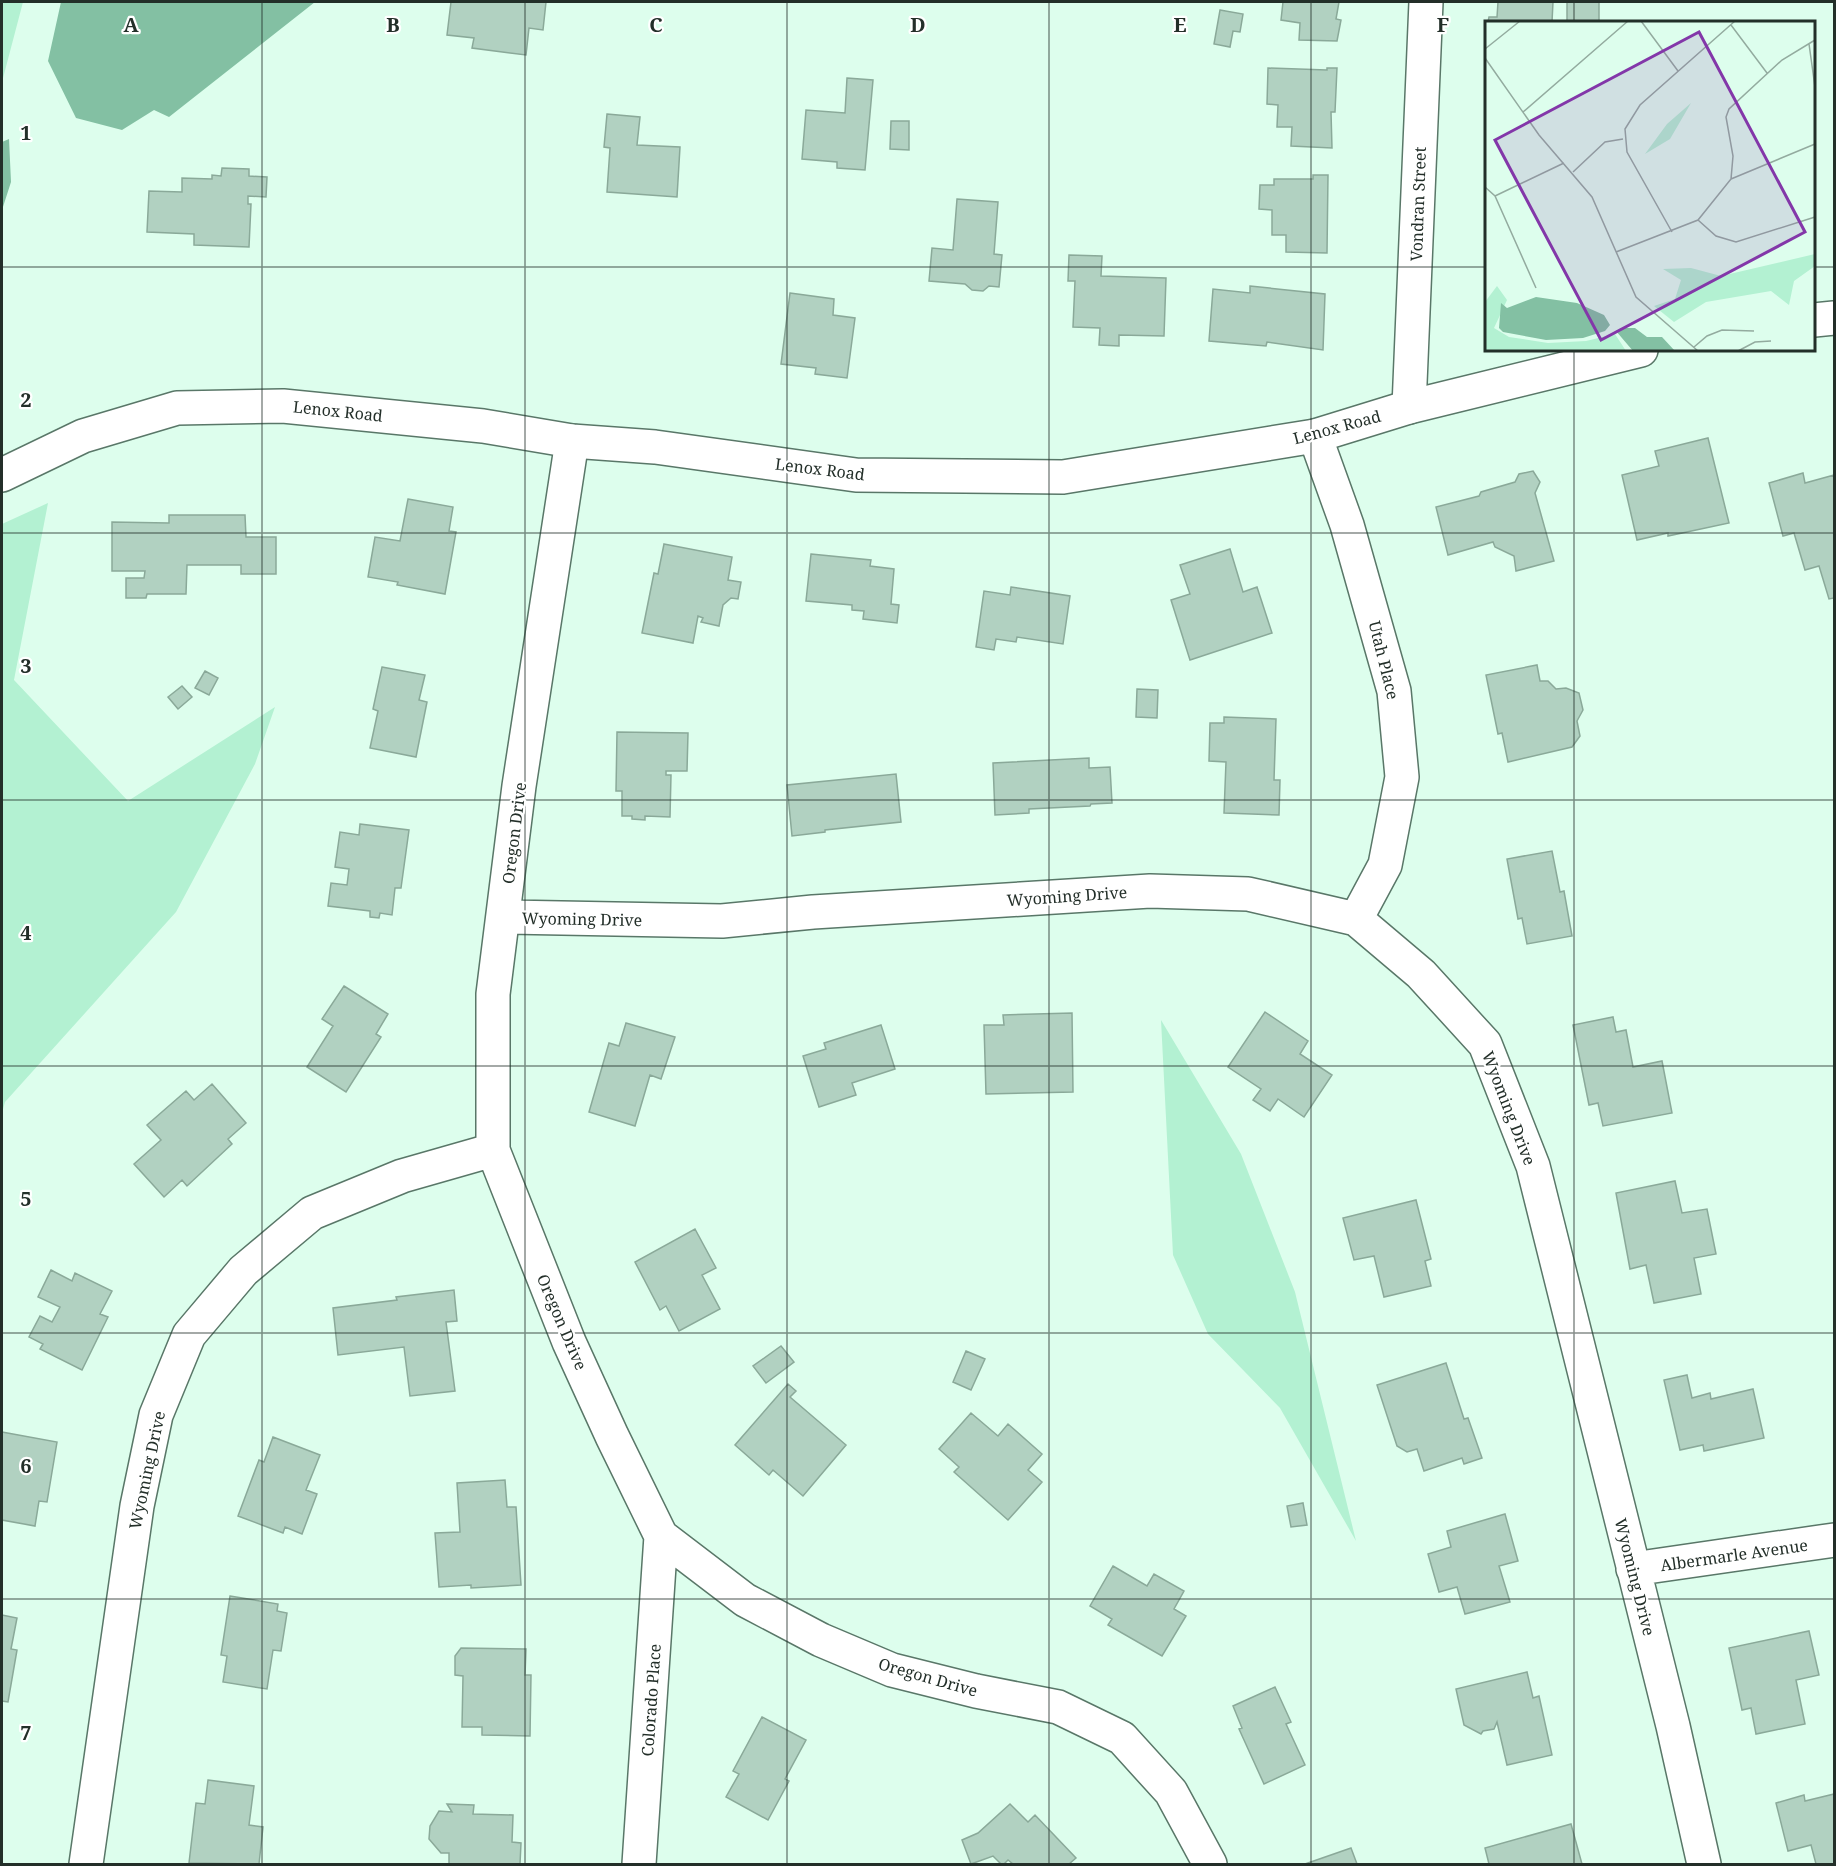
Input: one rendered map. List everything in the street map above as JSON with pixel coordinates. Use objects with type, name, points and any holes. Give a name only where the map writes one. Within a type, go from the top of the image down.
[{"type":"street","name":"Vondran Street","points":[[1409,406],[1426,2]]},
{"type":"street","points":[[1815,320],[1834,318]]},
{"type":"street","name":"Lenox Road","points":[[2,475],[83,436],[177,408],[284,406],[483,426],[572,441],[655,447],[856,475],[1063,477],[1315,436],[1409,406],[1637,351]]},
{"type":"street","name":"Utah Place","points":[[1315,436],[1347,525],[1394,691],[1402,777],[1385,865],[1356,919]]},
{"type":"street","name":"Oregon Drive","points":[[572,441],[519,786],[494,994],[493,1150],[569,1342],[661,1536],[745,1600],[821,1640],[892,1670],[976,1691],[1058,1707],[1122,1738],[1171,1792],[1210,1864]]},
{"type":"street","name":"Wyoming Drive","points":[[503,917],[722,921],[813,912],[1149,891],[1248,894],[1356,919],[1421,974],[1485,1044],[1533,1166],[1704,1864]]},
{"type":"street","name":"Wyoming Drive","points":[[86,1864],[137,1506],[156,1414],[189,1335],[243,1271],[312,1214],[402,1176],[493,1150]]},
{"type":"street","name":"Colorado Place","points":[[639,1864],[661,1536]]},
{"type":"street","name":"Albermarle Avenue","points":[[1633,1569],[1834,1540]]},
{"type":"shaded area","points":[[2,2],[23,2],[2,82]]},
{"type":"shaded area","points":[[61,2],[315,2],[169,117],[154,110],[122,130],[76,118],[48,61]]},
{"type":"shaded area","points":[[9,139],[11,182],[2,210],[2,142]]},
{"type":"shaded area","points":[[48,503],[14,680],[128,801],[275,707],[255,764],[176,912],[5,1102],[2,1113],[2,524]]},
{"type":"shaded area","points":[[1161,1020],[1241,1154],[1295,1292],[1356,1541],[1280,1408],[1208,1334],[1173,1255]]},
{"type":"building","points":[[451,2],[546,2],[543,30],[529,28],[526,55],[472,48],[474,38],[447,35]]},
{"type":"building","points":[[1283,2],[1339,2],[1336,19],[1341,20],[1337,41],[1299,40],[1300,23],[1281,20]]},
{"type":"building","points":[[1498,2],[1553,2],[1552,21],[1488,21],[1489,17],[1497,17]]},
{"type":"building","points":[[1567,2],[1599,2],[1599,21],[1567,21]]},
{"type":"building","points":[[1220,10],[1243,14],[1240,32],[1233,31],[1230,47],[1214,44]]},
{"type":"building","points":[[1268,68],[1327,70],[1327,68],[1337,68],[1335,112],[1331,112],[1332,148],[1291,146],[1292,127],[1277,127],[1278,105],[1267,104]]},
{"type":"building","points":[[847,78],[873,80],[865,170],[837,168],[837,162],[802,159],[806,110],[845,113]]},
{"type":"building","points":[[607,114],[640,117],[637,145],[680,147],[677,197],[607,192],[610,148],[604,147]]},
{"type":"building","points":[[891,121],[909,121],[909,150],[890,149]]},
{"type":"building","points":[[222,168],[249,169],[249,176],[267,177],[266,197],[248,196],[248,204],[251,204],[249,247],[194,245],[194,234],[147,232],[149,191],[182,192],[182,178],[212,179],[212,175],[221,176]]},
{"type":"building","points":[[1313,175],[1328,175],[1327,253],[1286,252],[1286,235],[1272,235],[1272,210],[1259,209],[1260,185],[1274,185],[1274,179],[1313,179]]},
{"type":"building","points":[[957,199],[998,202],[994,254],[1002,255],[999,287],[989,286],[983,291],[972,290],[965,284],[929,281],[932,248],[953,250]]},
{"type":"building","points":[[1069,255],[1102,256],[1101,276],[1166,278],[1164,336],[1119,335],[1119,346],[1099,345],[1100,328],[1073,327],[1075,281],[1068,281]]},
{"type":"building","points":[[1250,286],[1325,294],[1323,350],[1267,342],[1266,346],[1209,341],[1213,289],[1250,293]]},
{"type":"building","points":[[790,293],[834,299],[833,315],[855,318],[847,378],[815,374],[816,368],[781,364]]},
{"type":"building","points":[[1708,438],[1729,523],[1637,540],[1622,475],[1659,466],[1655,451]]},
{"type":"building","points":[[1533,471],[1540,482],[1535,493],[1554,561],[1516,571],[1514,556],[1495,547],[1493,542],[1448,555],[1436,507],[1479,496],[1481,492],[1515,482],[1519,474]]},
{"type":"building","points":[[1803,473],[1805,483],[1834,475],[1834,598],[1829,599],[1819,566],[1805,570],[1794,533],[1783,536],[1769,483]]},
{"type":"building","points":[[408,499],[453,507],[449,531],[456,532],[445,594],[368,577],[375,537],[400,541]]},
{"type":"building","points":[[169,515],[245,515],[246,537],[276,537],[276,574],[241,574],[241,565],[187,565],[186,594],[147,594],[146,598],[126,598],[126,578],[144,578],[145,571],[112,571],[112,522],[169,523]]},
{"type":"building","points":[[664,544],[732,557],[728,580],[741,582],[738,599],[731,598],[723,605],[719,626],[701,622],[703,618],[698,616],[693,643],[642,633],[654,573],[658,574]]},
{"type":"building","points":[[1230,549],[1243,592],[1257,587],[1272,633],[1190,660],[1171,600],[1190,594],[1180,565]]},
{"type":"building","points":[[811,554],[871,560],[870,566],[894,569],[891,604],[899,605],[897,623],[863,619],[864,611],[852,610],[852,605],[806,601]]},
{"type":"building","points":[[1011,587],[1070,596],[1063,644],[1017,637],[1016,642],[996,639],[994,650],[976,647],[984,591],[1010,595]]},
{"type":"building","points":[[1537,665],[1540,681],[1548,681],[1556,689],[1566,688],[1579,693],[1583,710],[1577,721],[1580,736],[1572,747],[1508,762],[1502,733],[1498,734],[1486,675]]},
{"type":"building","points":[[382,667],[425,675],[419,700],[427,702],[416,757],[370,748],[378,711],[373,709]]},
{"type":"building","points":[[205,671],[218,678],[209,695],[195,688]]},
{"type":"building","points":[[182,686],[192,697],[178,709],[168,697]]},
{"type":"building","points":[[1137,689],[1158,690],[1157,718],[1136,717]]},
{"type":"building","points":[[1224,717],[1276,719],[1274,780],[1280,780],[1279,815],[1224,813],[1226,762],[1209,761],[1210,723],[1224,723]]},
{"type":"building","points":[[617,732],[688,733],[687,771],[666,771],[666,775],[671,775],[670,817],[645,816],[645,820],[622,816],[622,791],[616,791]]},
{"type":"building","points":[[1089,758],[1089,768],[1110,767],[1112,803],[1029,809],[1029,813],[995,815],[993,763]]},
{"type":"building","points":[[896,774],[901,822],[792,836],[787,785]]},
{"type":"building","points":[[360,824],[409,830],[401,888],[395,888],[392,915],[380,913],[379,918],[370,917],[370,911],[328,906],[331,883],[347,885],[349,869],[335,867],[340,832],[359,835]]},
{"type":"building","points":[[1552,851],[1560,892],[1564,891],[1572,936],[1527,944],[1522,918],[1518,919],[1507,859]]},
{"type":"building","points":[[344,986],[388,1014],[376,1034],[381,1037],[346,1092],[307,1067],[333,1026],[322,1019]]},
{"type":"building","points":[[1265,1012],[1308,1041],[1300,1054],[1332,1075],[1304,1117],[1278,1099],[1270,1111],[1253,1100],[1261,1089],[1228,1067]]},
{"type":"building","points":[[1072,1013],[1073,1092],[986,1094],[984,1025],[1004,1025],[1003,1015]]},
{"type":"building","points":[[1613,1017],[1616,1032],[1626,1030],[1633,1067],[1662,1061],[1672,1113],[1603,1126],[1598,1103],[1589,1105],[1573,1025]]},
{"type":"building","points":[[626,1023],[675,1037],[661,1079],[650,1075],[635,1126],[589,1112],[609,1043],[619,1046]]},
{"type":"building","points":[[881,1025],[895,1069],[852,1083],[856,1095],[819,1107],[803,1056],[826,1049],[824,1043]]},
{"type":"building","points":[[212,1084],[246,1123],[228,1139],[232,1144],[187,1186],[182,1180],[164,1197],[134,1164],[161,1140],[147,1125],[186,1091],[194,1100]]},
{"type":"building","points":[[1675,1181],[1682,1213],[1707,1209],[1716,1254],[1694,1258],[1701,1294],[1654,1303],[1646,1265],[1630,1269],[1616,1193]]},
{"type":"building","points":[[1416,1200],[1431,1259],[1425,1261],[1431,1286],[1384,1297],[1374,1256],[1354,1260],[1343,1218]]},
{"type":"building","points":[[695,1229],[716,1268],[702,1275],[720,1309],[679,1331],[666,1306],[660,1310],[635,1262]]},
{"type":"building","points":[[51,1270],[72,1281],[75,1273],[112,1291],[100,1314],[108,1317],[82,1370],[40,1349],[43,1344],[29,1337],[40,1316],[52,1322],[60,1307],[38,1297]]},
{"type":"building","points":[[454,1290],[457,1321],[446,1322],[455,1391],[410,1396],[404,1347],[338,1355],[333,1308]]},
{"type":"building","points":[[781,1346],[794,1362],[766,1383],[753,1366]]},
{"type":"building","points":[[966,1351],[985,1359],[971,1390],[953,1382]]},
{"type":"building","points":[[1446,1363],[1464,1419],[1468,1418],[1482,1458],[1464,1464],[1462,1458],[1424,1471],[1417,1449],[1407,1452],[1397,1446],[1377,1385]]},
{"type":"building","points":[[1687,1375],[1692,1398],[1710,1393],[1711,1399],[1753,1389],[1764,1438],[1704,1451],[1703,1445],[1680,1450],[1664,1380]]},
{"type":"building","points":[[788,1384],[796,1391],[790,1397],[846,1445],[803,1496],[773,1470],[769,1475],[735,1445]]},
{"type":"building","points":[[971,1413],[998,1436],[1008,1424],[1042,1454],[1028,1470],[1042,1482],[1008,1520],[954,1472],[959,1467],[939,1449]]},
{"type":"building","points":[[2,1432],[57,1442],[47,1502],[39,1501],[35,1526],[2,1520]]},
{"type":"building","points":[[273,1437],[320,1455],[306,1490],[317,1494],[302,1534],[285,1527],[283,1533],[238,1516],[259,1460],[264,1462]]},
{"type":"building","points":[[505,1480],[507,1507],[516,1507],[521,1585],[439,1587],[435,1533],[460,1532],[457,1483]]},
{"type":"building","points":[[1303,1503],[1307,1525],[1291,1527],[1287,1506]]},
{"type":"building","points":[[1505,1514],[1518,1561],[1499,1566],[1510,1602],[1465,1614],[1457,1587],[1439,1592],[1428,1554],[1451,1547],[1447,1531]]},
{"type":"building","points":[[1113,1566],[1147,1586],[1154,1574],[1184,1591],[1174,1609],[1186,1616],[1162,1656],[1108,1625],[1112,1619],[1090,1606]]},
{"type":"building","points":[[230,1596],[278,1604],[277,1611],[287,1613],[281,1651],[273,1650],[267,1689],[223,1682],[227,1656],[221,1655]]},
{"type":"building","points":[[2,1615],[17,1618],[11,1649],[17,1650],[8,1702],[2,1701]]},
{"type":"building","points":[[1809,1631],[1819,1675],[1796,1680],[1805,1724],[1756,1734],[1751,1708],[1742,1710],[1729,1648]]},
{"type":"building","points":[[461,1648],[526,1649],[525,1675],[531,1675],[530,1736],[482,1735],[482,1727],[462,1727],[463,1676],[455,1675],[455,1656]]},
{"type":"building","points":[[1527,1672],[1533,1698],[1539,1696],[1552,1755],[1507,1765],[1497,1722],[1494,1729],[1483,1731],[1481,1734],[1464,1725],[1456,1689]]},
{"type":"building","points":[[1275,1687],[1291,1722],[1286,1724],[1305,1765],[1264,1784],[1239,1729],[1242,1728],[1233,1706]]},
{"type":"building","points":[[762,1717],[806,1740],[785,1779],[789,1781],[768,1820],[726,1797],[739,1774],[733,1771]]},
{"type":"building","points":[[208,1780],[254,1786],[249,1825],[263,1827],[259,1864],[189,1863],[196,1803],[205,1804]]},
{"type":"building","points":[[1834,1794],[1834,1864],[1816,1864],[1811,1845],[1788,1851],[1776,1803],[1804,1795],[1805,1801]]},
{"type":"building","points":[[447,1804],[474,1805],[473,1814],[513,1815],[512,1842],[521,1843],[520,1864],[449,1864],[449,1853],[441,1853],[429,1839],[430,1826],[439,1811],[452,1812]]},
{"type":"building","points":[[1010,1804],[1028,1822],[1035,1815],[1076,1858],[1069,1864],[1013,1864],[1008,1860],[1001,1864],[993,1856],[971,1864],[962,1840],[978,1833]]},
{"type":"building","points":[[1571,1824],[1582,1864],[1489,1864],[1485,1848]]},
{"type":"building","points":[[1351,1848],[1357,1864],[1305,1864]]}]
